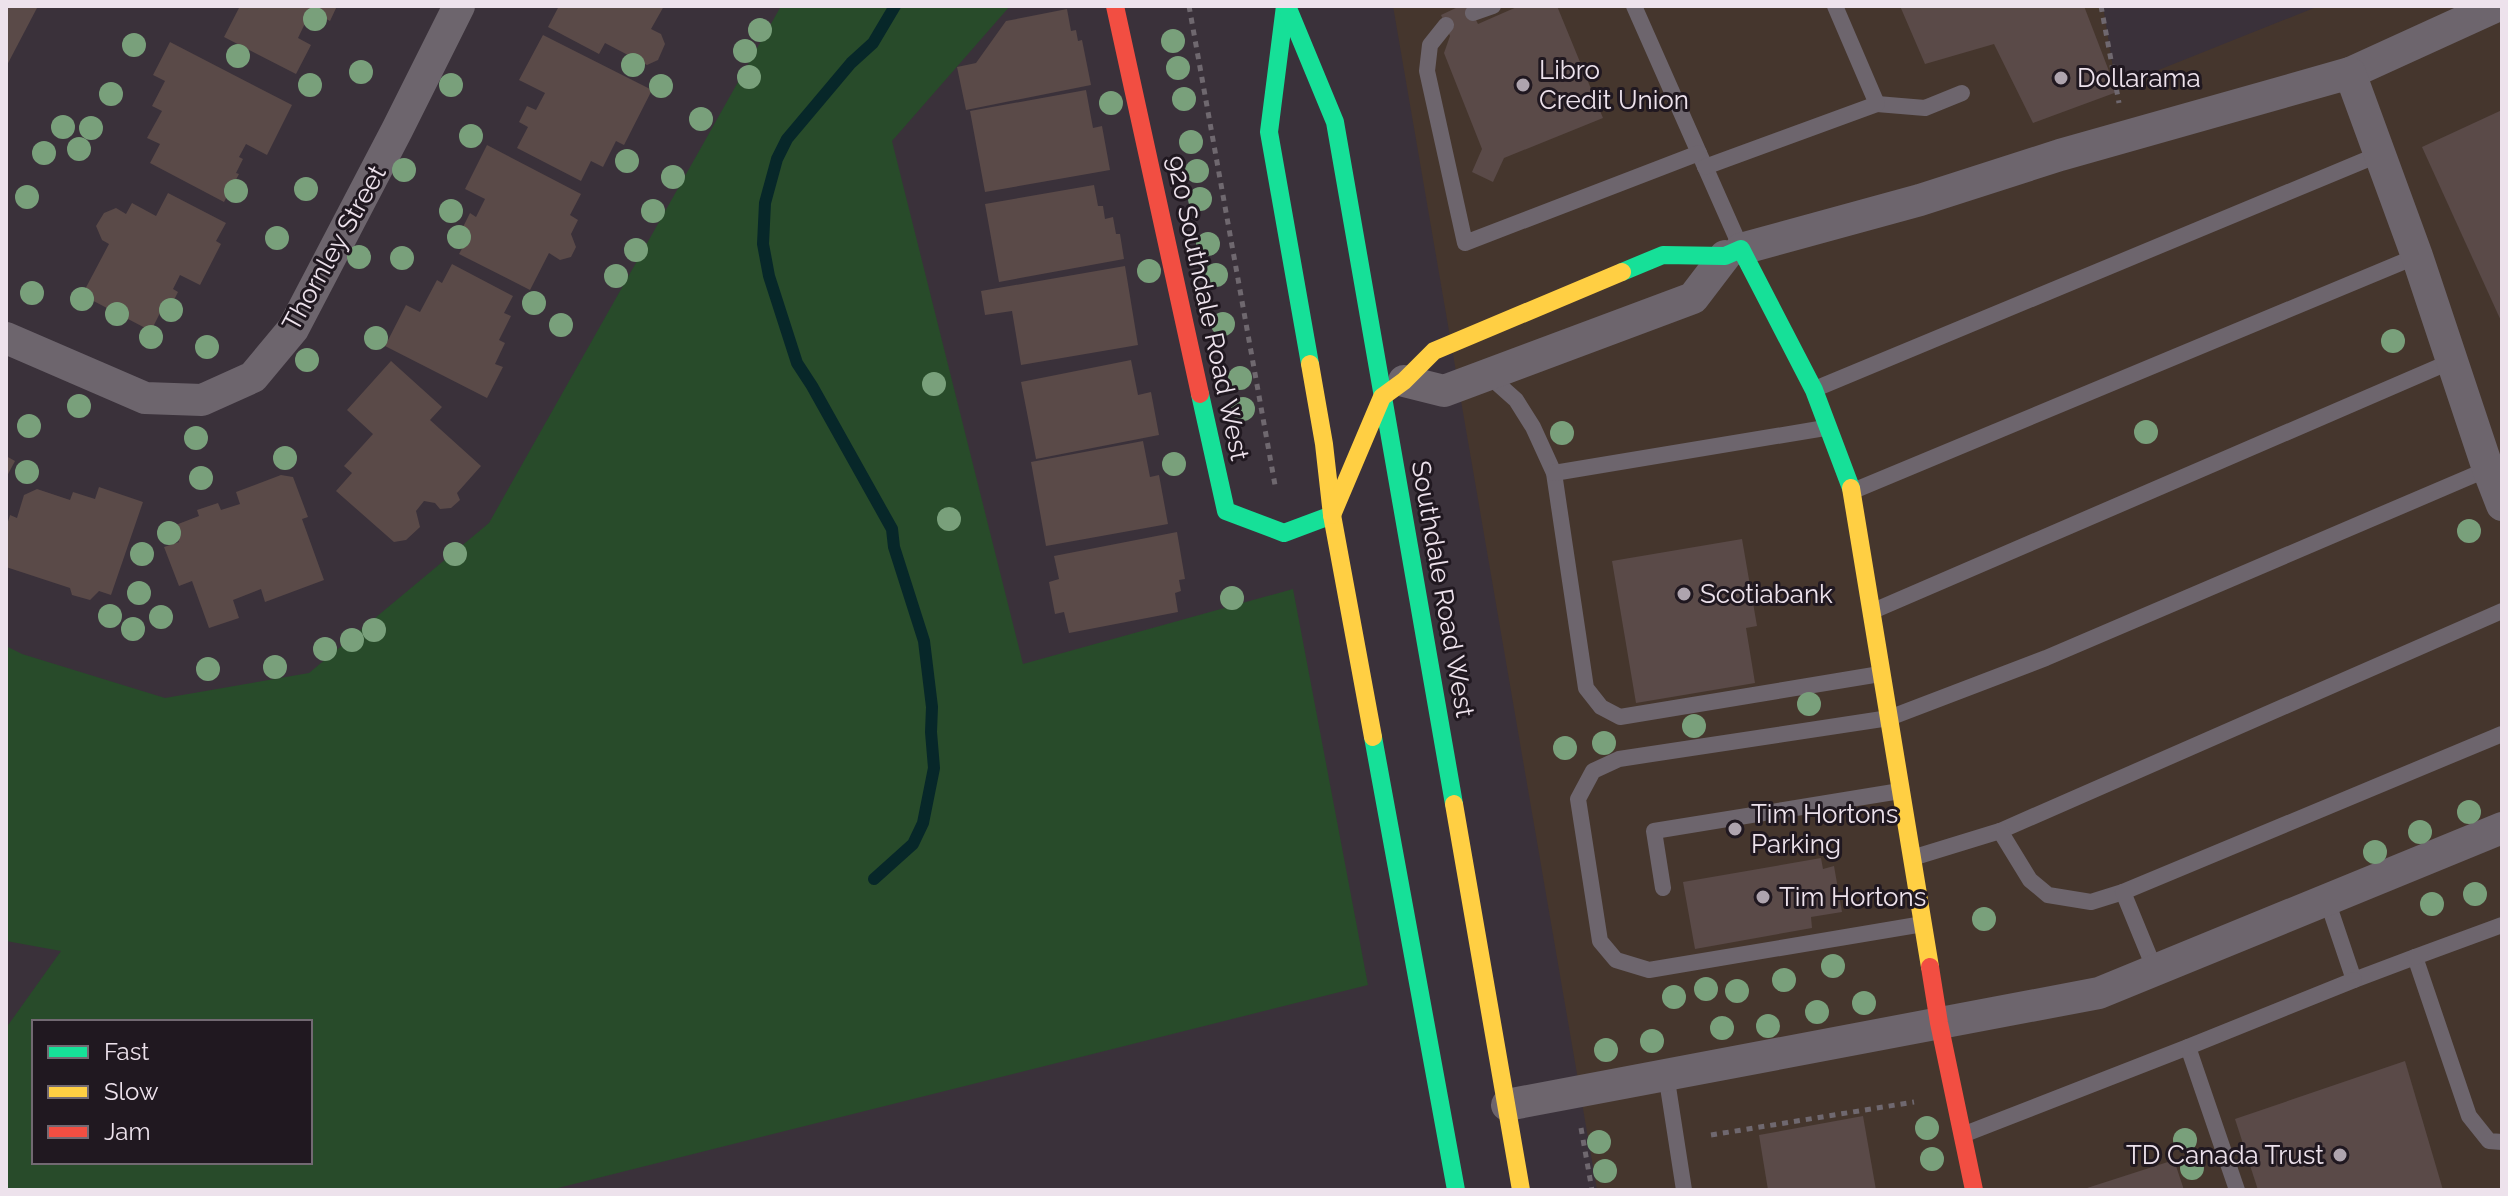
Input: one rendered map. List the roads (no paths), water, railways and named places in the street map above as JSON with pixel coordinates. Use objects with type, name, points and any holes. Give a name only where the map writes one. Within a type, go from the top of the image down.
[{"type":"main road","name":"920 Southdale Road West","points":[[1115,6],[1226,511],[1284,533],[1332,515]]},
{"type":"main road","name":"Southdale Road West","points":[[1286,6],[1335,122],[1393,389],[1521,1190]]},
{"type":"main road","name":"Southdale Road West","points":[[1286,6],[1269,132],[1324,444],[1332,515],[1456,1190]]},
{"type":"main road","points":[[1332,515],[1393,389],[1434,351],[1663,255],[1733,253],[1814,390],[1852,491],[1939,1023],[1974,1190]]},
{"type":"street","name":"Thornley Street","points":[[6,338],[145,398],[202,400],[253,377],[293,329],[459,6]]},
{"type":"street","points":[[1393,389],[1444,391],[1693,298],[1733,253],[1920,200],[2060,155],[2350,73],[2497,6]]},
{"type":"street","points":[[2350,73],[2417,256],[2502,505]]},
{"type":"street","points":[[1507,1105],[2099,993],[2502,828]]},
{"type":"lane","points":[[1473,13],[1493,6]]},
{"type":"lane","points":[[1634,6],[1702,160],[1733,253]]},
{"type":"lane","points":[[1835,6],[1877,104]]},
{"type":"lane","points":[[1446,25],[1430,45],[1427,71],[1465,243],[1702,160],[1877,104],[1925,108],[1962,93]]},
{"type":"lane","points":[[1814,390],[2380,154]]},
{"type":"lane","points":[[1852,491],[2417,256]]},
{"type":"lane","points":[[1871,612],[2452,361]]},
{"type":"lane","points":[[1488,375],[1516,400],[1533,427],[1554,473],[1586,688],[1601,707],[1620,717],[1882,674]]},
{"type":"lane","points":[[1554,473],[1828,427]]},
{"type":"lane","points":[[1923,924],[1649,970],[1616,960],[1600,941],[1578,799],[1593,771],[1619,759],[1889,718],[2046,658],[2488,469]]},
{"type":"lane","points":[[1912,858],[2000,831],[2502,611]]},
{"type":"lane","points":[[2000,831],[2030,880],[2048,895],[2091,902],[2123,892],[2502,734]]},
{"type":"lane","points":[[1663,888],[1654,831],[1901,791]]},
{"type":"lane","points":[[2123,892],[2155,970]]},
{"type":"lane","points":[[2327,900],[2354,980]]},
{"type":"lane","points":[[1963,1135],[2354,980],[2502,925]]},
{"type":"lane","points":[[2415,957],[2469,1116],[2489,1141],[2502,1142]]},
{"type":"lane","points":[[2188,1047],[2237,1190]]},
{"type":"lane","points":[[1666,1074],[1684,1190]]},
{"type":"waterway","points":[[874,879],[913,844],[923,823],[934,768],[932,707],[924,641],[894,547],[892,529],[797,363],[769,276],[763,244],[765,203],[777,159],[787,139],[851,63],[873,43],[895,6]]},
{"type":"place","name":"Dollarama","points":[[2061,78]]},
{"type":"place","name":"Libro Credit Union","points":[[1523,85]]},
{"type":"place","name":"Scotiabank","points":[[1684,594]]},
{"type":"place","name":"Tim Hortons Parking","points":[[1735,829]]},
{"type":"place","name":"Tim Hortons","points":[[1763,897]]},
{"type":"place","name":"TD Canada Trust","points":[[2340,1155]]}]
